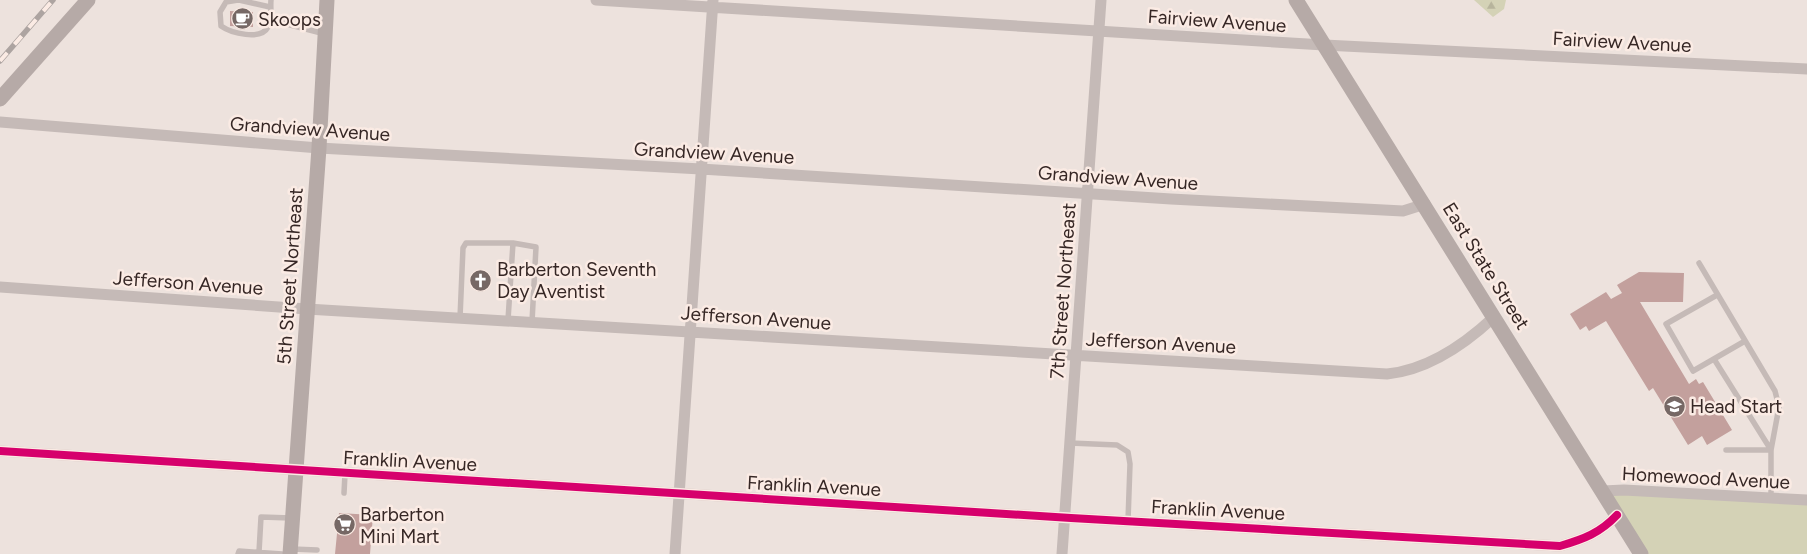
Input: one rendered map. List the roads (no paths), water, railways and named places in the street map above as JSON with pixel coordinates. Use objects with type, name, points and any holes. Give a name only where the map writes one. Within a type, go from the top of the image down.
[{"type":"street","points":[[0,99],[88,0]]},
{"type":"street","name":"5th Street Northeast","points":[[287,552],[296,471],[319,148],[327,0]]},
{"type":"street","name":"Fairview Avenue","points":[[596,0],[713,3],[1324,45],[1807,69]]},
{"type":"street","name":"7th Street Northeast","points":[[1062,554],[1101,0]]},
{"type":"street","name":"East State Street","points":[[1296,0],[1425,204],[1641,554]]},
{"type":"street","points":[[675,554],[713,3]]},
{"type":"street","name":"Grandview Avenue","points":[[0,122],[319,148],[701,169],[1087,194],[1402,211],[1425,204]]},
{"type":"street","name":"Jefferson Avenue","points":[[0,287],[307,309],[1387,374],[1410,371],[1425,365],[1477,333],[1494,317]]},
{"type":"street","name":"Franklin Avenue","points":[[0,451],[296,471],[1128,521],[1560,550],[1598,533],[1617,515]]},
{"type":"street","name":"Homewood Avenue","points":[[1603,491],[1627,490],[1807,500]]},
{"type":"lane","points":[[270,7],[239,0],[226,2],[220,12],[221,26],[230,32],[261,34],[267,30],[271,20],[271,0]]},
{"type":"lane","points":[[271,20],[325,34]]},
{"type":"lane","points":[[460,318],[463,248],[466,243],[513,243],[536,247],[532,322]]},
{"type":"lane","points":[[508,320],[513,243]]},
{"type":"lane","points":[[1699,263],[1775,391],[1779,407],[1771,450],[1771,498]]},
{"type":"lane","points":[[1717,294],[1666,324],[1693,371],[1745,341]]},
{"type":"lane","points":[[1714,359],[1771,450]]},
{"type":"lane","points":[[1070,443],[1116,446],[1128,452],[1130,464],[1128,521]]},
{"type":"lane","points":[[1726,450],[1771,450]]},
{"type":"lane","points":[[344,493],[345,474]]},
{"type":"lane","points":[[259,552],[261,517],[292,518]]},
{"type":"lane","points":[[238,554],[239,551],[287,552],[317,550]]},
{"type":"railway","points":[[0,61],[53,0]]},
{"type":"place","name":"Skoops","points":[[242,19]]},
{"type":"place","name":"Barberton Seventh Day Aventist","points":[[481,280]]},
{"type":"place","name":"Head Start","points":[[1674,406]]},
{"type":"place","name":"Barberton Mini Mart","points":[[344,525]]}]
